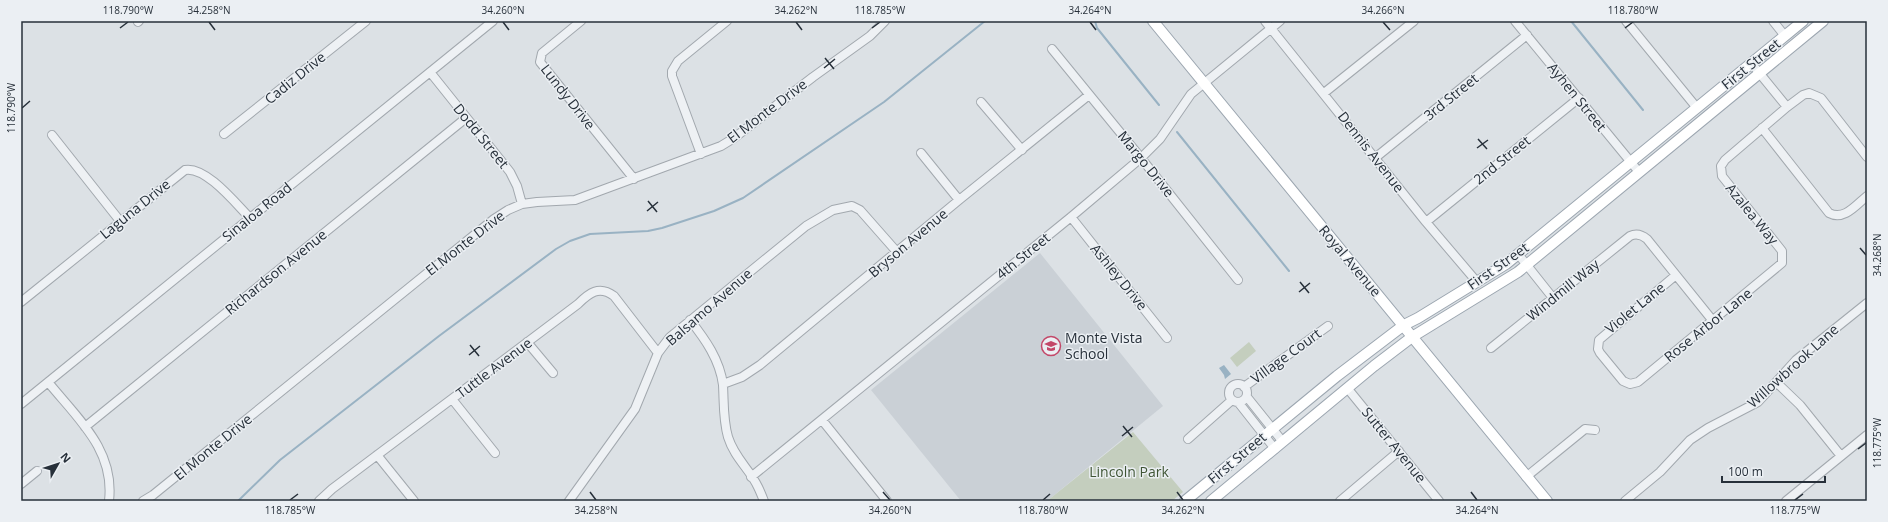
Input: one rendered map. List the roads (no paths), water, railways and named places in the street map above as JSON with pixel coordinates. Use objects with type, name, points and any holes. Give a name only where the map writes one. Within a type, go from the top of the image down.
[{"type":"main road","name":"Royal Avenue","points":[[1153,21],[1547,501]]},
{"type":"main road","name":"First Street","points":[[1185,501],[1272,429],[1404,325],[1477,282],[1518,254],[1803,21]]},
{"type":"main road","name":"First Street","points":[[1211,501],[1374,366],[1412,337],[1504,281],[1527,265],[1823,21]]},
{"type":"street","name":"Cadiz Drive","points":[[224,134],[366,21]]},
{"type":"street","name":"Sinaloa Road","points":[[21,404],[493,21]]},
{"type":"street","name":"Lundy Drive","points":[[581,21],[542,53],[540,62],[634,179]]},
{"type":"street","points":[[701,154],[672,76],[672,70],[678,61],[727,21]]},
{"type":"street","name":"El Monte Drive","points":[[143,501],[153,495],[494,219],[508,210],[522,204],[575,200],[721,146],[734,138],[813,77],[870,36],[885,21]]},
{"type":"street","name":"Dennis Avenue","points":[[1266,21],[1426,222],[1477,282]]},
{"type":"street","name":"4th Street","points":[[751,477],[1071,217],[1141,158],[1160,139],[1184,102],[1203,83],[1280,21]]},
{"type":"street","points":[[1324,93],[1414,21]]},
{"type":"street","name":"Ayhen Street","points":[[1515,21],[1639,172]]},
{"type":"street","points":[[1626,21],[1697,108]]},
{"type":"street","points":[[1773,21],[1785,36]]},
{"type":"street","name":"3rd Street","points":[[1375,158],[1527,35]]},
{"type":"street","name":"Margo Drive","points":[[1052,49],[1238,280]]},
{"type":"street","points":[[1752,64],[1787,107]]},
{"type":"street","name":"Dodd Street","points":[[430,72],[510,172],[517,186],[522,204]]},
{"type":"street","points":[[1867,157],[1821,98],[1814,94],[1803,95],[1762,128],[1829,213],[1836,216],[1845,214],[1867,196]]},
{"type":"street","name":"Bryson Avenue","points":[[723,384],[742,376],[760,365],[959,200],[1089,95]]},
{"type":"street","name":"2nd Street","points":[[1426,222],[1579,98]]},
{"type":"street","points":[[981,102],[1022,150]]},
{"type":"street","name":"Richardson Avenue","points":[[85,427],[466,118]]},
{"type":"street","name":"Azalea Way","points":[[1762,128],[1726,160],[1721,166],[1720,171],[1782,251],[1783,261]]},
{"type":"street","points":[[52,135],[120,222]]},
{"type":"street","points":[[921,153],[959,200]]},
{"type":"street","name":"Laguna Drive","points":[[21,302],[180,173],[190,169],[200,172],[218,185],[250,218]]},
{"type":"street","name":"Balsamo Avenue","points":[[569,501],[635,409],[658,353],[670,337],[806,226],[833,210],[847,206],[856,207],[897,252]]},
{"type":"street","name":"Ashley Drive","points":[[1071,217],[1167,338]]},
{"type":"street","name":"Windmill Way","points":[[1490,348],[1630,236],[1636,234],[1646,239],[1676,275]]},
{"type":"street","points":[[1518,254],[1553,298]]},
{"type":"street","name":"Rose Arbor Lane","points":[[1630,384],[1638,382],[1780,267],[1783,261]]},
{"type":"street","points":[[1676,275],[1713,321]]},
{"type":"street","name":"Violet Lane","points":[[1630,384],[1623,381],[1600,353],[1597,344],[1601,336],[1676,275]]},
{"type":"street","name":"Tuttle Avenue","points":[[319,501],[376,455],[452,399],[590,293],[601,290],[614,296],[658,353]]},
{"type":"street","name":"Willowbrook Lane","points":[[1625,501],[1660,472],[1690,440],[1708,428],[1758,402],[1806,351],[1867,303]]},
{"type":"street","points":[[690,320],[711,350],[723,384],[725,423],[728,438],[738,458],[758,486],[764,501]]},
{"type":"street","name":"Village Court","points":[[1244,387],[1328,326]]},
{"type":"street","points":[[527,342],[553,374]]},
{"type":"street","points":[[48,382],[99,446],[108,466],[110,488],[109,501]]},
{"type":"street","points":[[1776,382],[1800,405],[1841,456]]},
{"type":"street","name":"Village Court","points":[[1235,401],[1229,392],[1232,386],[1239,384],[1244,387],[1247,397],[1283,442]]},
{"type":"street","name":"Sutter Avenue","points":[[1348,388],[1439,501]]},
{"type":"street","name":"Village Court","points":[[1188,438],[1235,401],[1244,400],[1247,397]]},
{"type":"street","points":[[452,399],[496,453]]},
{"type":"street","points":[[1235,401],[1275,449]]},
{"type":"street","points":[[822,420],[887,501]]},
{"type":"street","points":[[1526,477],[1585,429],[1595,430]]},
{"type":"street","points":[[1786,501],[1867,435]]},
{"type":"street","points":[[1340,501],[1399,451]]},
{"type":"street","points":[[376,455],[414,501]]},
{"type":"street","points":[[21,484],[37,471]]},
{"type":"water","points":[[1224,365],[1231,374],[1225,379],[1219,368]]},
{"type":"waterway","points":[[238,501],[280,460],[439,336],[556,249],[570,241],[590,234],[648,231],[662,228],[714,211],[743,198],[884,102],[985,21]]},
{"type":"waterway","points":[[1095,21],[1097,28],[1159,105]]},
{"type":"waterway","points":[[1571,21],[1643,110]]},
{"type":"waterway","points":[[1177,132],[1289,271]]},
{"type":"place","name":"Monte Vista School","points":[[1051,346]]},
{"type":"park label","name":"Lincoln Park","points":[[1129,472]]}]
